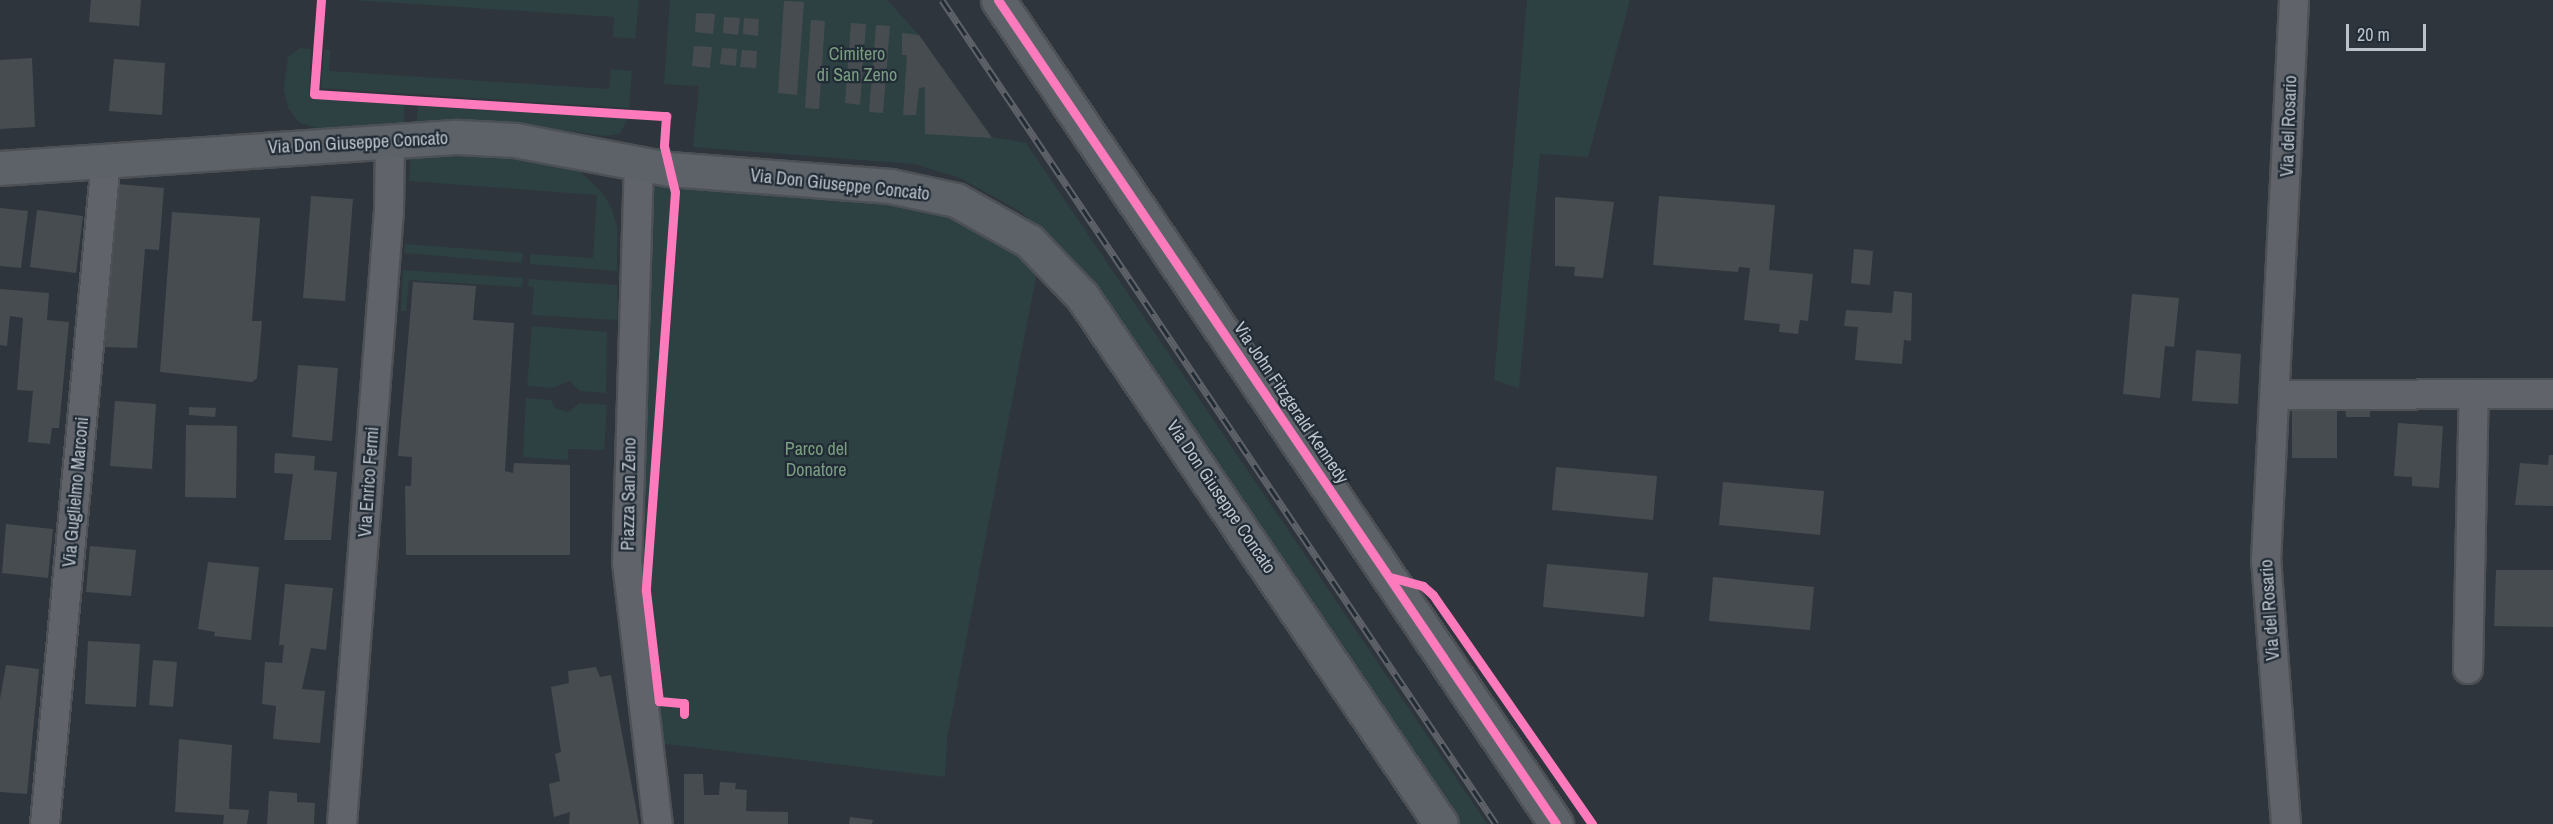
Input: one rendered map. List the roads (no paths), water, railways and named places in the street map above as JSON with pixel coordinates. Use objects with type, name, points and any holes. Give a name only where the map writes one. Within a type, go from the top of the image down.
[{"type":"street","name":"Via John Fitzgerald Kennedy","points":[[998,0],[1556,824]]},
{"type":"street","name":"Via del Rosario","points":[[2286,824],[2266,561],[2294,0]]},
{"type":"street","name":"Via Don Giuseppe Concato","points":[[0,168],[390,140],[515,140],[639,162],[937,194],[1006,225],[1050,258],[1116,342],[1441,824]]},
{"type":"street","name":"Via Enrico Fermi","points":[[342,824],[389,211],[390,140]]},
{"type":"street","name":"Via Guglielmo Marconi","points":[[45,824],[106,160]]},
{"type":"street","name":"Piazza San Zeno","points":[[639,162],[627,562],[658,824]]},
{"type":"street","points":[[2468,669],[2474,394]]},
{"type":"street","points":[[2276,395],[2553,394]]},
{"type":"railway","points":[[942,0],[1496,824]]},
{"type":"park label","name":"Cimitero di San Zeno","points":[[857,65]]},
{"type":"park label","name":"Parco del Donatore","points":[[816,460]]}]
